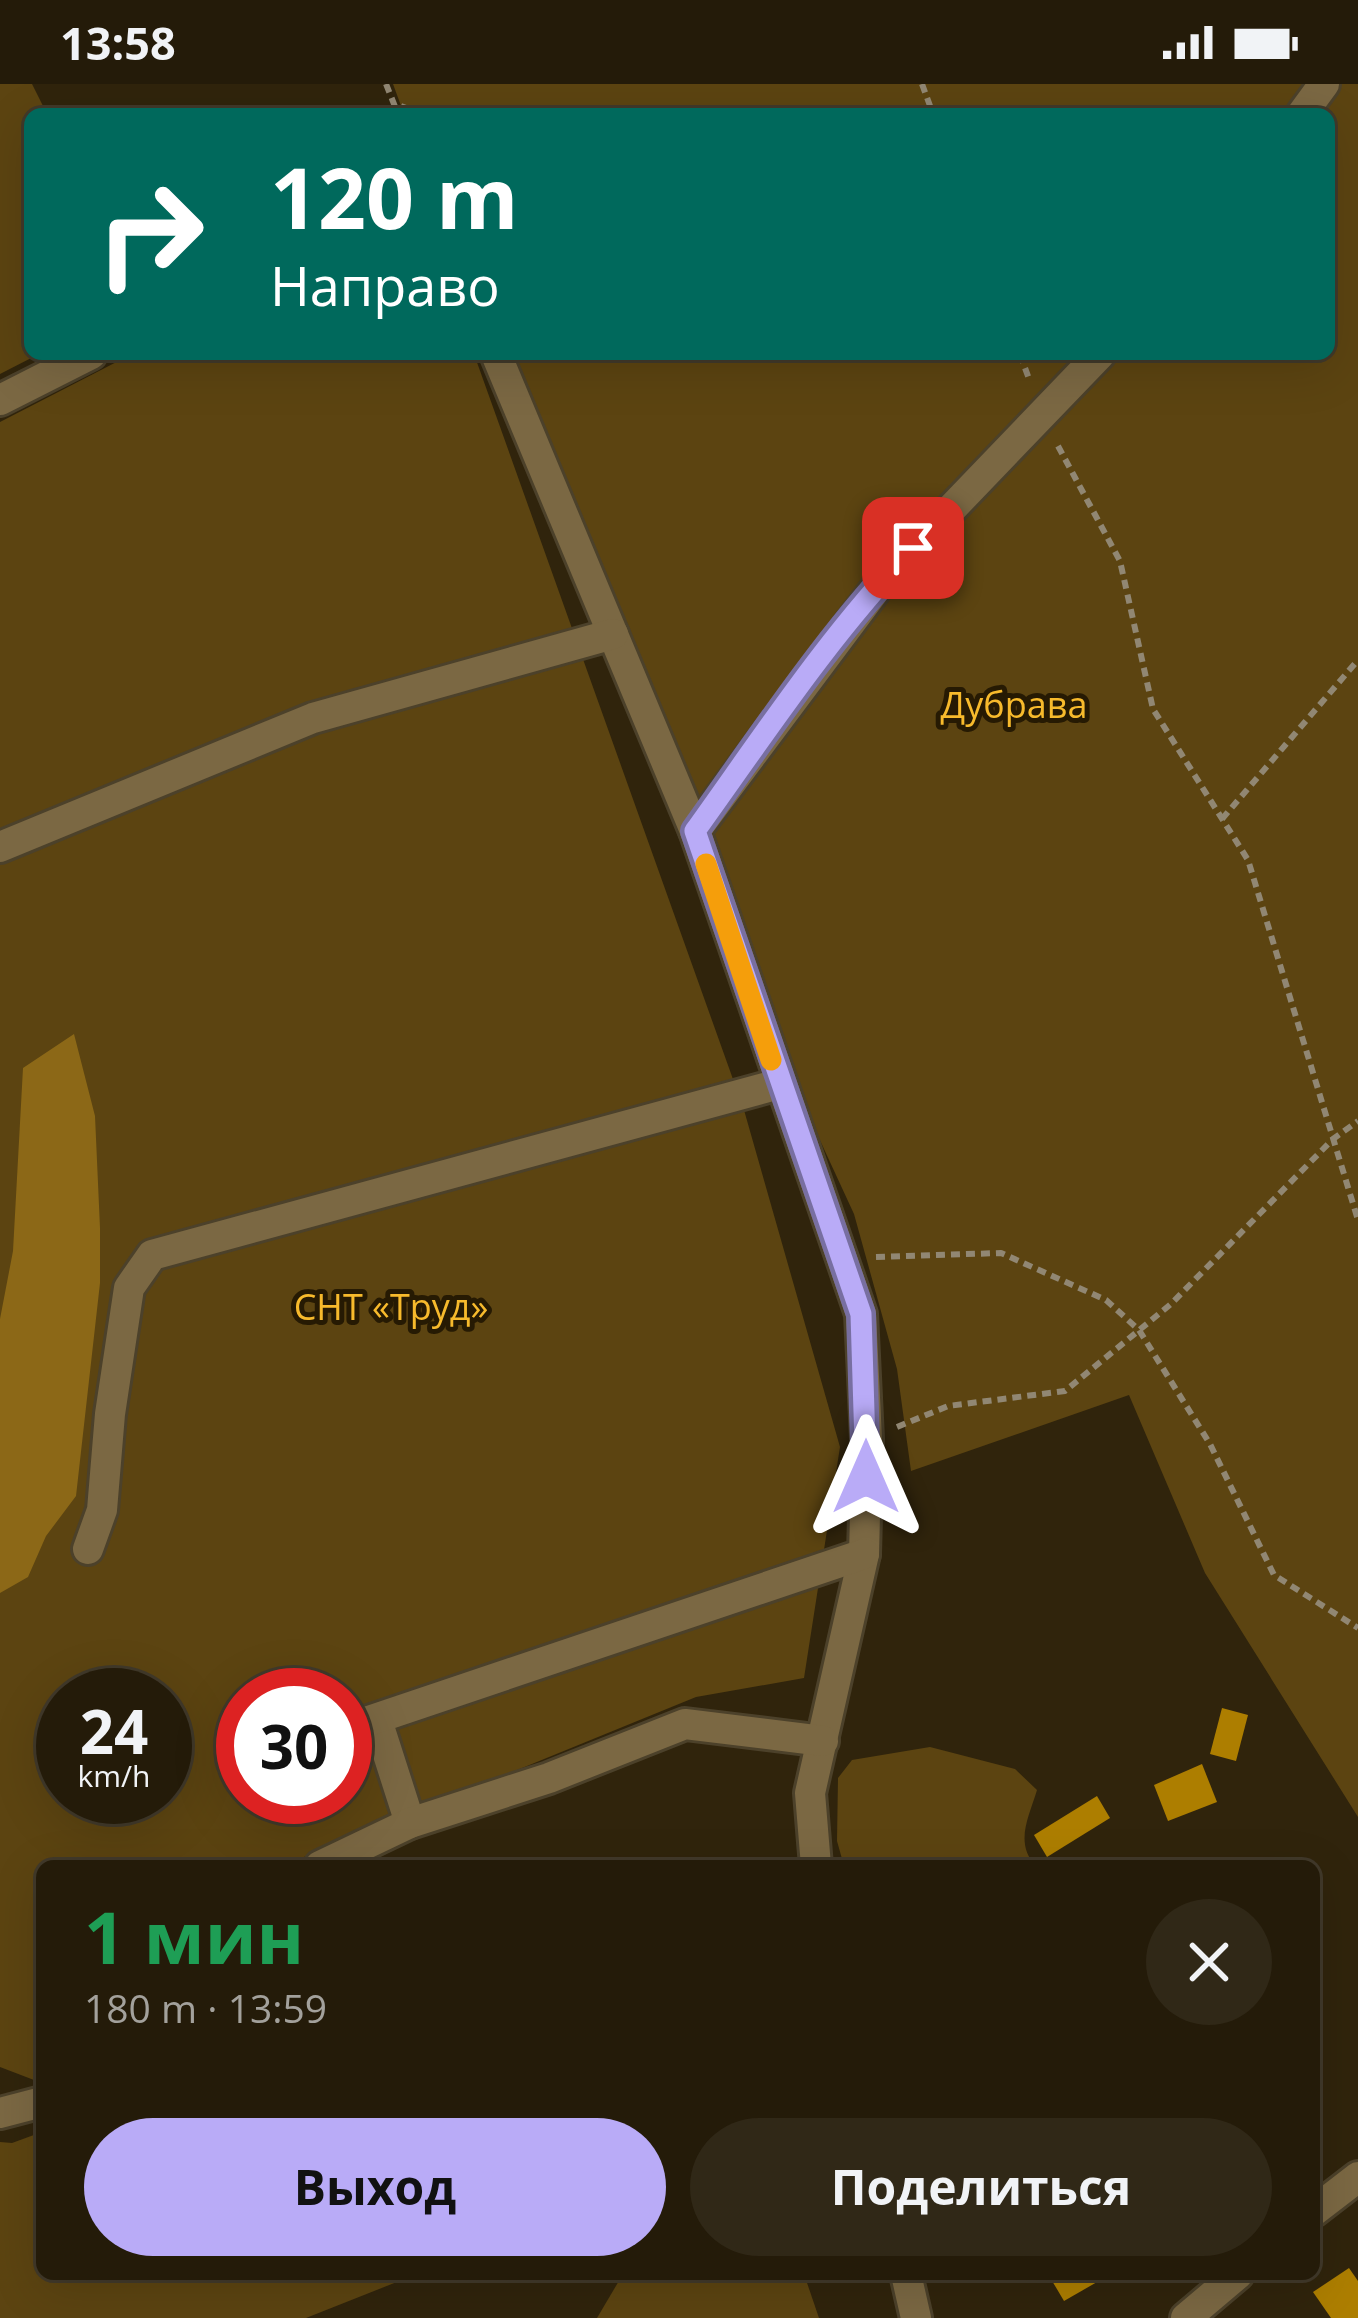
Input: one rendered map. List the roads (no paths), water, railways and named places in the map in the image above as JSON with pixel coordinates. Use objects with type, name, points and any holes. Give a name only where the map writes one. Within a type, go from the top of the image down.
[{"type":"street","points":[[0,400],[79,360]]},
{"type":"street","points":[[499,360],[695,831],[778,1084],[861,1314],[867,1439],[864,1554],[810,1793],[816,1860]]},
{"type":"street","points":[[695,831],[880,582],[1094,360]]},
{"type":"street","points":[[0,847],[313,718],[613,634]]},
{"type":"street","points":[[88,1550],[102,1510],[129,1288],[152,1255],[778,1084]]},
{"type":"street","points":[[372,1721],[864,1554]]},
{"type":"street","points":[[377,1720],[410,1823]]},
{"type":"street","points":[[333,1860],[410,1823],[549,1778],[686,1724],[823,1741]]},
{"type":"street","points":[[0,2113],[36,2104]]},
{"type":"street","points":[[1320,2206],[1358,2177]]},
{"type":"street","points":[[907,2280],[916,2318]]},
{"type":"street","points":[[1186,2318],[1231,2280]]},
{"type":"park label","name":"Дубрава","points":[[1014,704]]},
{"type":"park label","name":"СНТ «Труд»","points":[[391,1306]]}]
